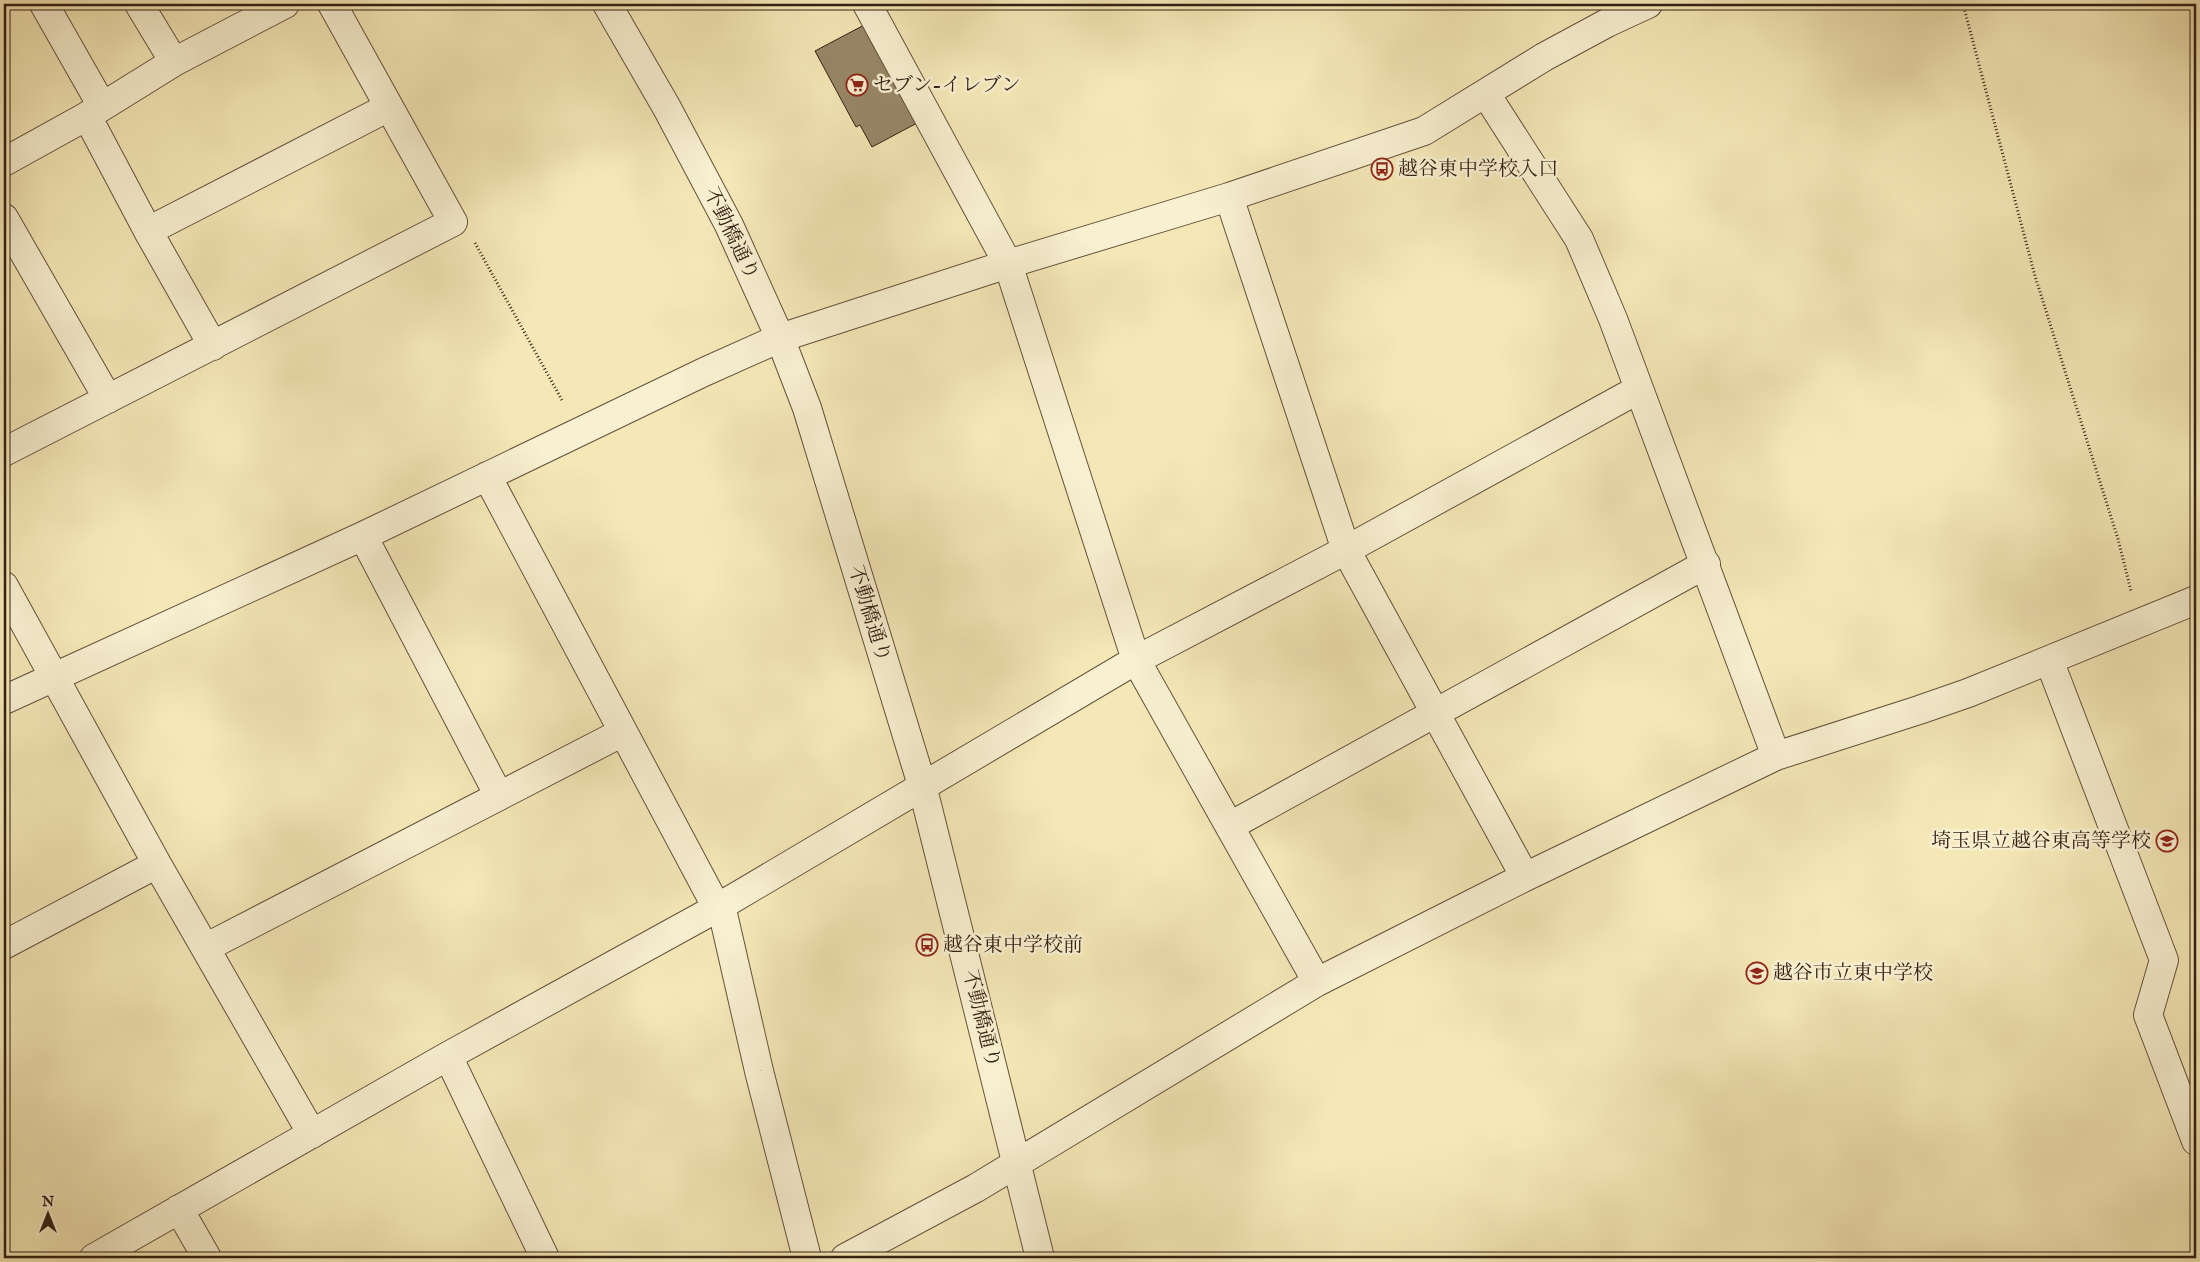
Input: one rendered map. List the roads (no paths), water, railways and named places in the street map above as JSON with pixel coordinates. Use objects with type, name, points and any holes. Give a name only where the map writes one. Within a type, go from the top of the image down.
[{"type":"street","points":[[44,4],[95,111],[148,231],[213,346]]},
{"type":"street","points":[[139,4],[174,62]]},
{"type":"street","points":[[4,162],[95,111],[174,62],[285,4]]},
{"type":"street","points":[[4,452],[453,222],[332,4]]},
{"type":"street","name":"不動橋通り","points":[[607,4],[667,108],[729,225],[780,338],[807,408],[922,785],[1040,1258]]},
{"type":"street","points":[[867,4],[1008,264],[1136,660],[1317,982]]},
{"type":"street","points":[[4,700],[363,536],[704,372],[780,338],[1008,264],[1229,197],[1424,131],[1544,57],[1607,23],[1648,4]]},
{"type":"street","points":[[1486,94],[1579,240],[1613,319],[1706,564],[1776,756]]},
{"type":"street","points":[[148,231],[389,107]]},
{"type":"street","points":[[1229,197],[1346,550],[1524,877]]},
{"type":"street","points":[[4,218],[108,399]]},
{"type":"street","points":[[94,1258],[448,1056],[719,907],[922,785],[1136,660],[1346,550],[1638,389]]},
{"type":"street","points":[[487,476],[623,732],[719,907],[807,1258]]},
{"type":"street","points":[[363,536],[499,796]]},
{"type":"street","points":[[1230,826],[1706,564]]},
{"type":"street","points":[[4,586],[157,864],[207,948],[312,1134]]},
{"type":"street","points":[[845,1258],[976,1188],[1317,982],[1524,877],[1776,756],[1919,710],[2049,660],[2196,600]]},
{"type":"street","points":[[2049,660],[2164,960],[2148,1015],[2196,1141]]},
{"type":"street","points":[[207,948],[623,732]]},
{"type":"street","points":[[4,944],[157,864]]},
{"type":"street","points":[[448,1056],[545,1258]]},
{"type":"street","points":[[179,1210],[208,1258]]},
{"type":"place","name":"セブン-イレブン","points":[[857,85]]},
{"type":"place","name":"越谷東中学校入口","points":[[1382,169]]},
{"type":"place","name":"埼玉県立越谷東高等学校","points":[[2167,841]]},
{"type":"place","name":"越谷東中学校前","points":[[927,945]]},
{"type":"place","name":"越谷市立東中学校","points":[[1757,973]]}]
